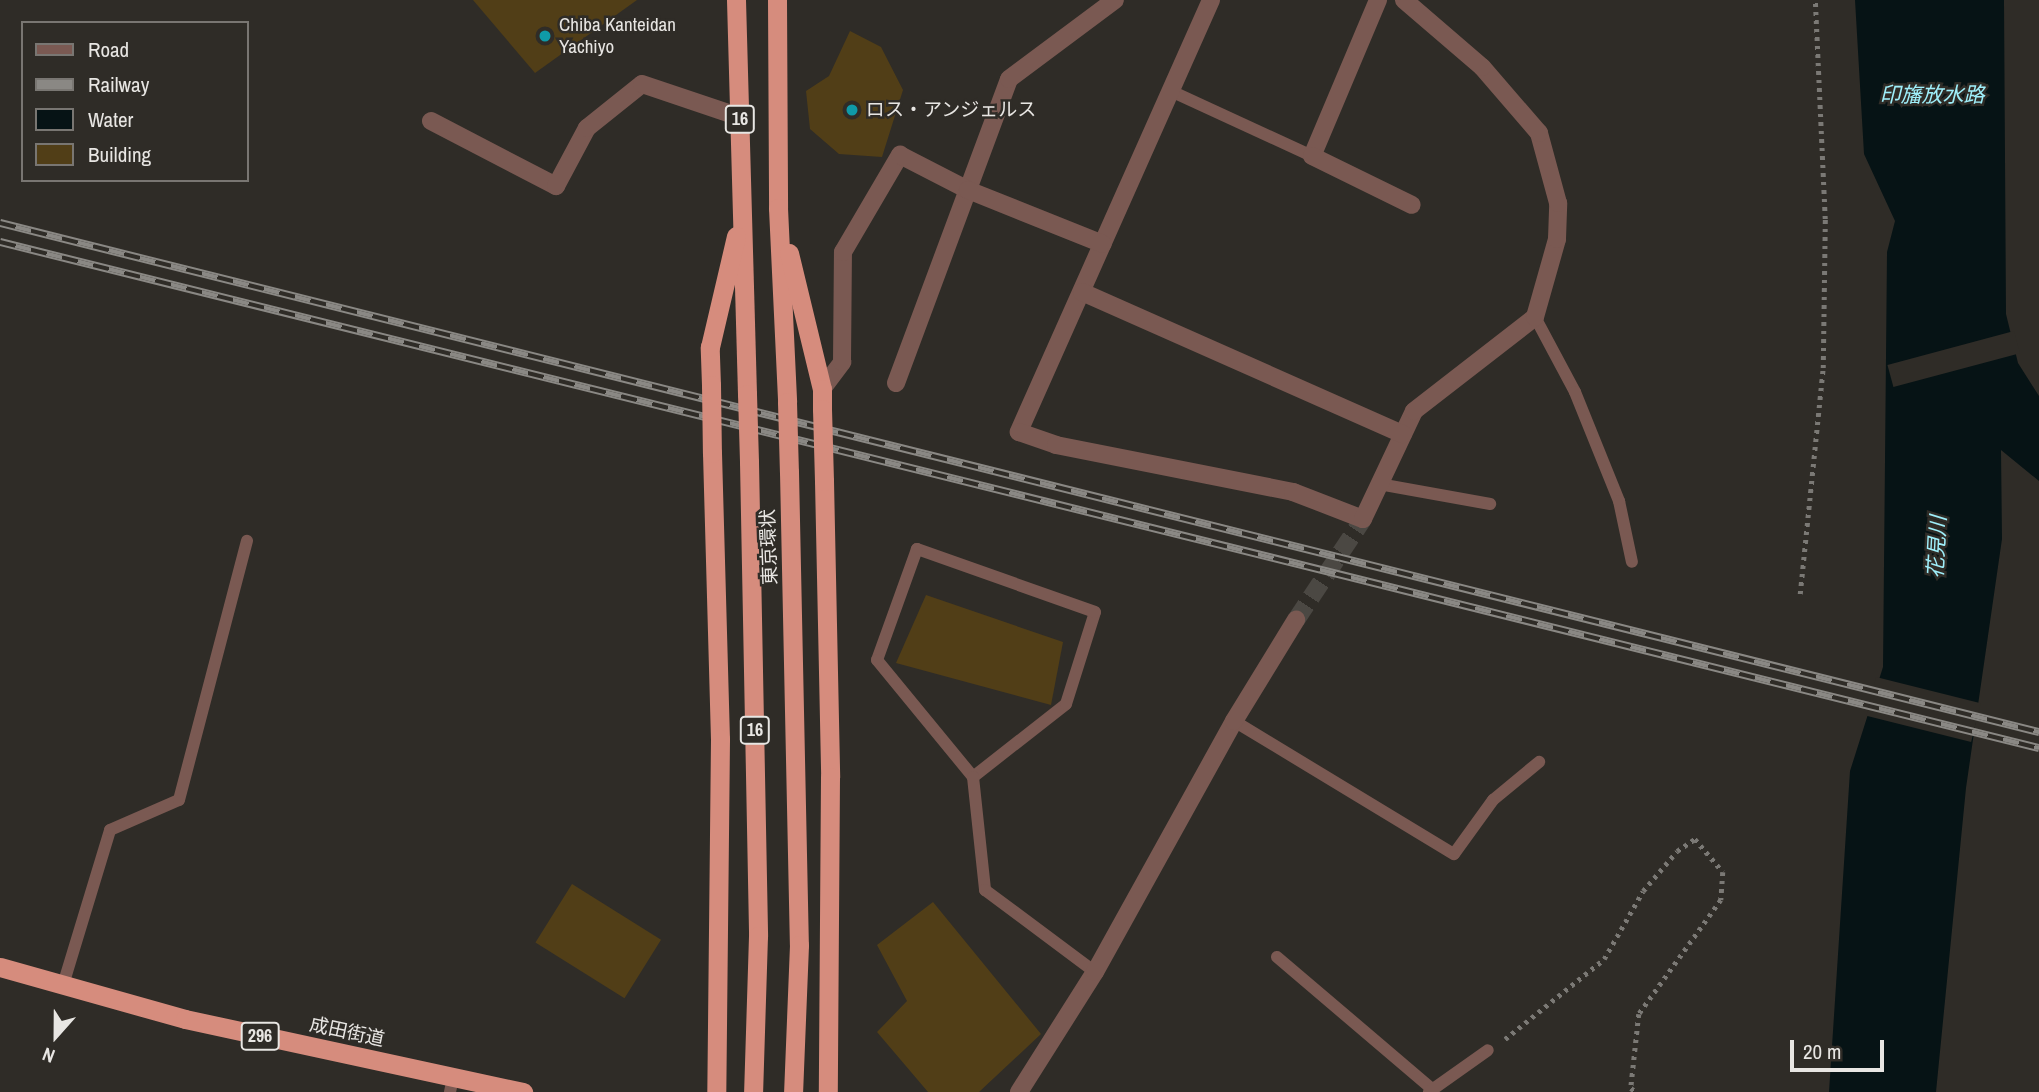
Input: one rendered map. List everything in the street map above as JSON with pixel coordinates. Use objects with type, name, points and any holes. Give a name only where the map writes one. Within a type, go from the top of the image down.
[{"type":"highway","name":"東京環状","points":[[736,0],[749,461],[758,999],[753,1092]]},
{"type":"highway","name":"東京環状","points":[[777,0],[778,208],[796,660],[797,999],[793,1092]]},
{"type":"highway","points":[[716,1092],[720,738],[710,347],[743,207]]},
{"type":"highway","points":[[778,208],[822,399],[830,777],[828,1092]]},
{"type":"highway","name":"成田街道","points":[[0,967],[198,1022],[452,1085],[523,1092]]},
{"type":"street","points":[[896,383],[1009,79],[1115,0]]},
{"type":"street","points":[[1211,0],[1173,92],[1019,432],[1056,444],[1293,492],[1363,519],[1414,411],[1535,317],[1557,239],[1558,203],[1539,133],[1482,67],[1404,0]]},
{"type":"street","points":[[1378,0],[1312,156],[1412,205]]},
{"type":"street","points":[[431,121],[556,186],[587,128],[642,84],[740,117]]},
{"type":"street","points":[[822,399],[842,362],[843,252],[900,155],[968,190],[1103,244]]},
{"type":"street","points":[[1082,292],[1403,434]]},
{"type":"street","points":[[1019,1092],[1095,972],[1234,721],[1296,620]]},
{"type":"lane","points":[[1173,92],[1312,156]]},
{"type":"lane","points":[[1535,317],[1575,391],[1619,501],[1632,562]]},
{"type":"lane","points":[[1379,484],[1490,504]]},
{"type":"lane","points":[[63,985],[110,830],[179,800],[247,541]]},
{"type":"lane","points":[[972,777],[1066,704],[1095,611],[917,549],[877,660],[972,777],[985,890],[1095,972]]},
{"type":"lane","points":[[1234,721],[1454,854],[1493,800],[1539,762]]},
{"type":"lane","points":[[1277,957],[1430,1090],[1488,1051]]},
{"type":"path","points":[[1800,594],[1823,368],[1825,219],[1815,0]]},
{"type":"path","points":[[1488,1051],[1604,959],[1643,891],[1677,851],[1695,838],[1723,872],[1721,900],[1639,1014],[1631,1088],[1636,1092]]},
{"type":"water","name":"印旛放水路","points":[[1855,0],[2004,0],[2006,314],[2018,363],[2039,396],[2039,481],[2001,450],[2002,539],[1966,788],[1936,1092],[1829,1092],[1850,771],[1883,667],[1887,252],[1895,221],[1864,154]]},
{"type":"pier","points":[[2014,331],[2020,353],[1893,387],[1887,365]]},
{"type":"pier","points":[[1876,677],[1981,703],[1971,742],[1866,716]]},
{"type":"building","name":"Chiba Kanteidan Yachiyo","points":[[473,0],[637,0],[535,73]]},
{"type":"building","name":"ロス・アンジェルス","points":[[850,31],[881,47],[903,90],[882,157],[839,154],[810,129],[806,91],[829,76]]},
{"type":"building","points":[[926,595],[1063,642],[1051,705],[896,663]]},
{"type":"building","points":[[572,884],[661,940],[624,998],[535,943]]},
{"type":"building","points":[[933,902],[1041,1034],[979,1092],[928,1092],[877,1032],[907,1001],[877,945]]},
{"type":"tunnel","points":[[1296,620],[1363,519]]},
{"type":"railway","points":[[0,223],[2039,732]]},
{"type":"railway","points":[[0,242],[2039,748]]},
{"type":"place","name":"Chiba Kanteidan Yachiyo","points":[[545,36]]},
{"type":"place","name":"ロス・アンジェルス","points":[[852,110]]},
{"type":"water label","name":"花見川","points":[[1937,547]]}]
